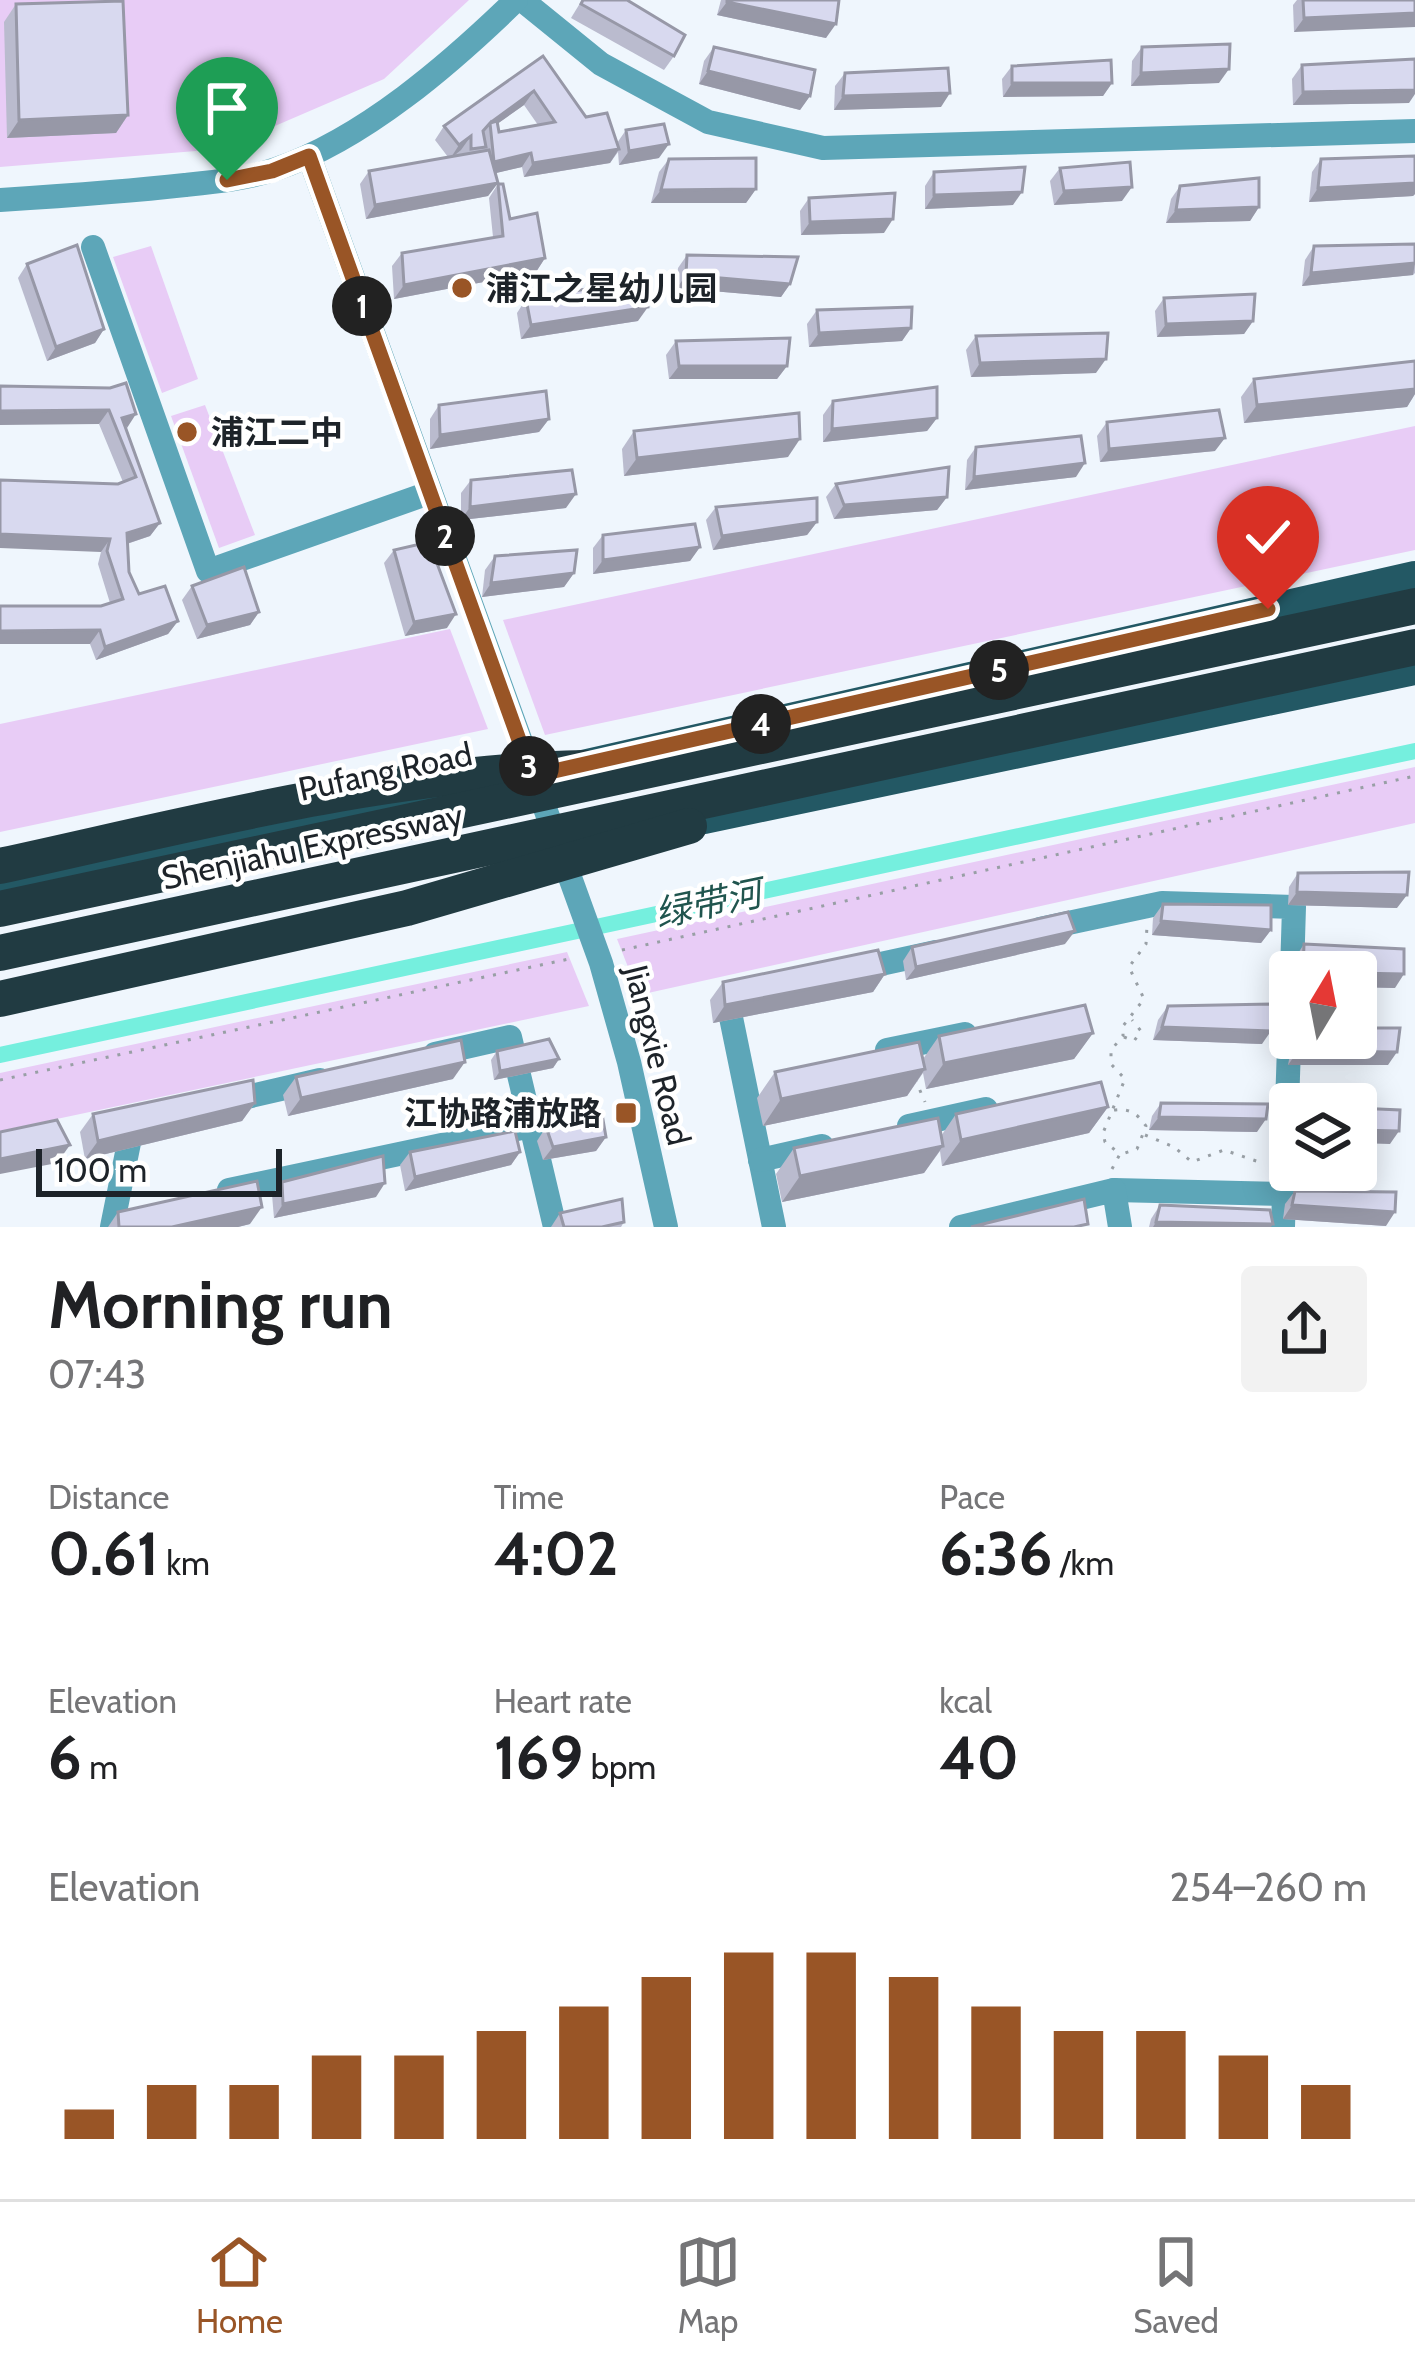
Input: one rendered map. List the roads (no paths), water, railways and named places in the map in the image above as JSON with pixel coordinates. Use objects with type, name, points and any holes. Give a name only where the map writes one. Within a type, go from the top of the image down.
[{"type":"highway","name":"Shenjiahu Expressway","points":[[0,909],[1415,606]]},
{"type":"highway","name":"Shenjiahu Expressway","points":[[0,953],[1415,647]]},
{"type":"highway","points":[[0,998],[407,908],[766,803],[871,765]]},
{"type":"highway","points":[[0,866],[331,794],[510,770],[673,767]]},
{"type":"main road","name":"Pufang Road","points":[[0,890],[532,776],[1415,576]]},
{"type":"main road","points":[[0,970],[1415,670]]},
{"type":"street","points":[[0,200],[121,193],[272,171],[309,156],[456,59],[519,0],[601,64],[708,122],[823,148],[1415,131]]},
{"type":"street","name":"Jiangxie Road","points":[[309,156],[575,894],[612,957],[629,1062],[666,1227]]},
{"type":"street","points":[[93,247],[208,571],[429,493]]},
{"type":"street","points":[[1016,935],[1162,903],[1294,907],[1293,951]]},
{"type":"street","points":[[819,978],[951,949]]},
{"type":"street","points":[[773,988],[727,998],[754,1078],[760,1160],[774,1227]]},
{"type":"street","points":[[869,1054],[992,1028]]},
{"type":"street","points":[[420,1058],[510,1037],[555,1227]]},
{"type":"street","points":[[198,1108],[353,1073]]},
{"type":"street","points":[[886,1132],[1011,1103]]},
{"type":"street","points":[[121,1217],[134,1123],[155,1118]]},
{"type":"street","points":[[207,1195],[532,1126]]},
{"type":"street","points":[[760,1160],[844,1141]]},
{"type":"street","points":[[961,1227],[1109,1191],[1269,1184]]},
{"type":"street","points":[[1109,1191],[1120,1227]]},
{"type":"street","points":[[1283,1227],[1284,1191]]},
{"type":"waterway","name":"绿带河","points":[[0,1055],[1415,751]]},
{"type":"place","name":"浦江之星幼儿园","points":[[462,288]]},
{"type":"place","name":"浦江二中","points":[[187,432]]},
{"type":"place","name":"江协路浦放路","points":[[626,1113]]}]
